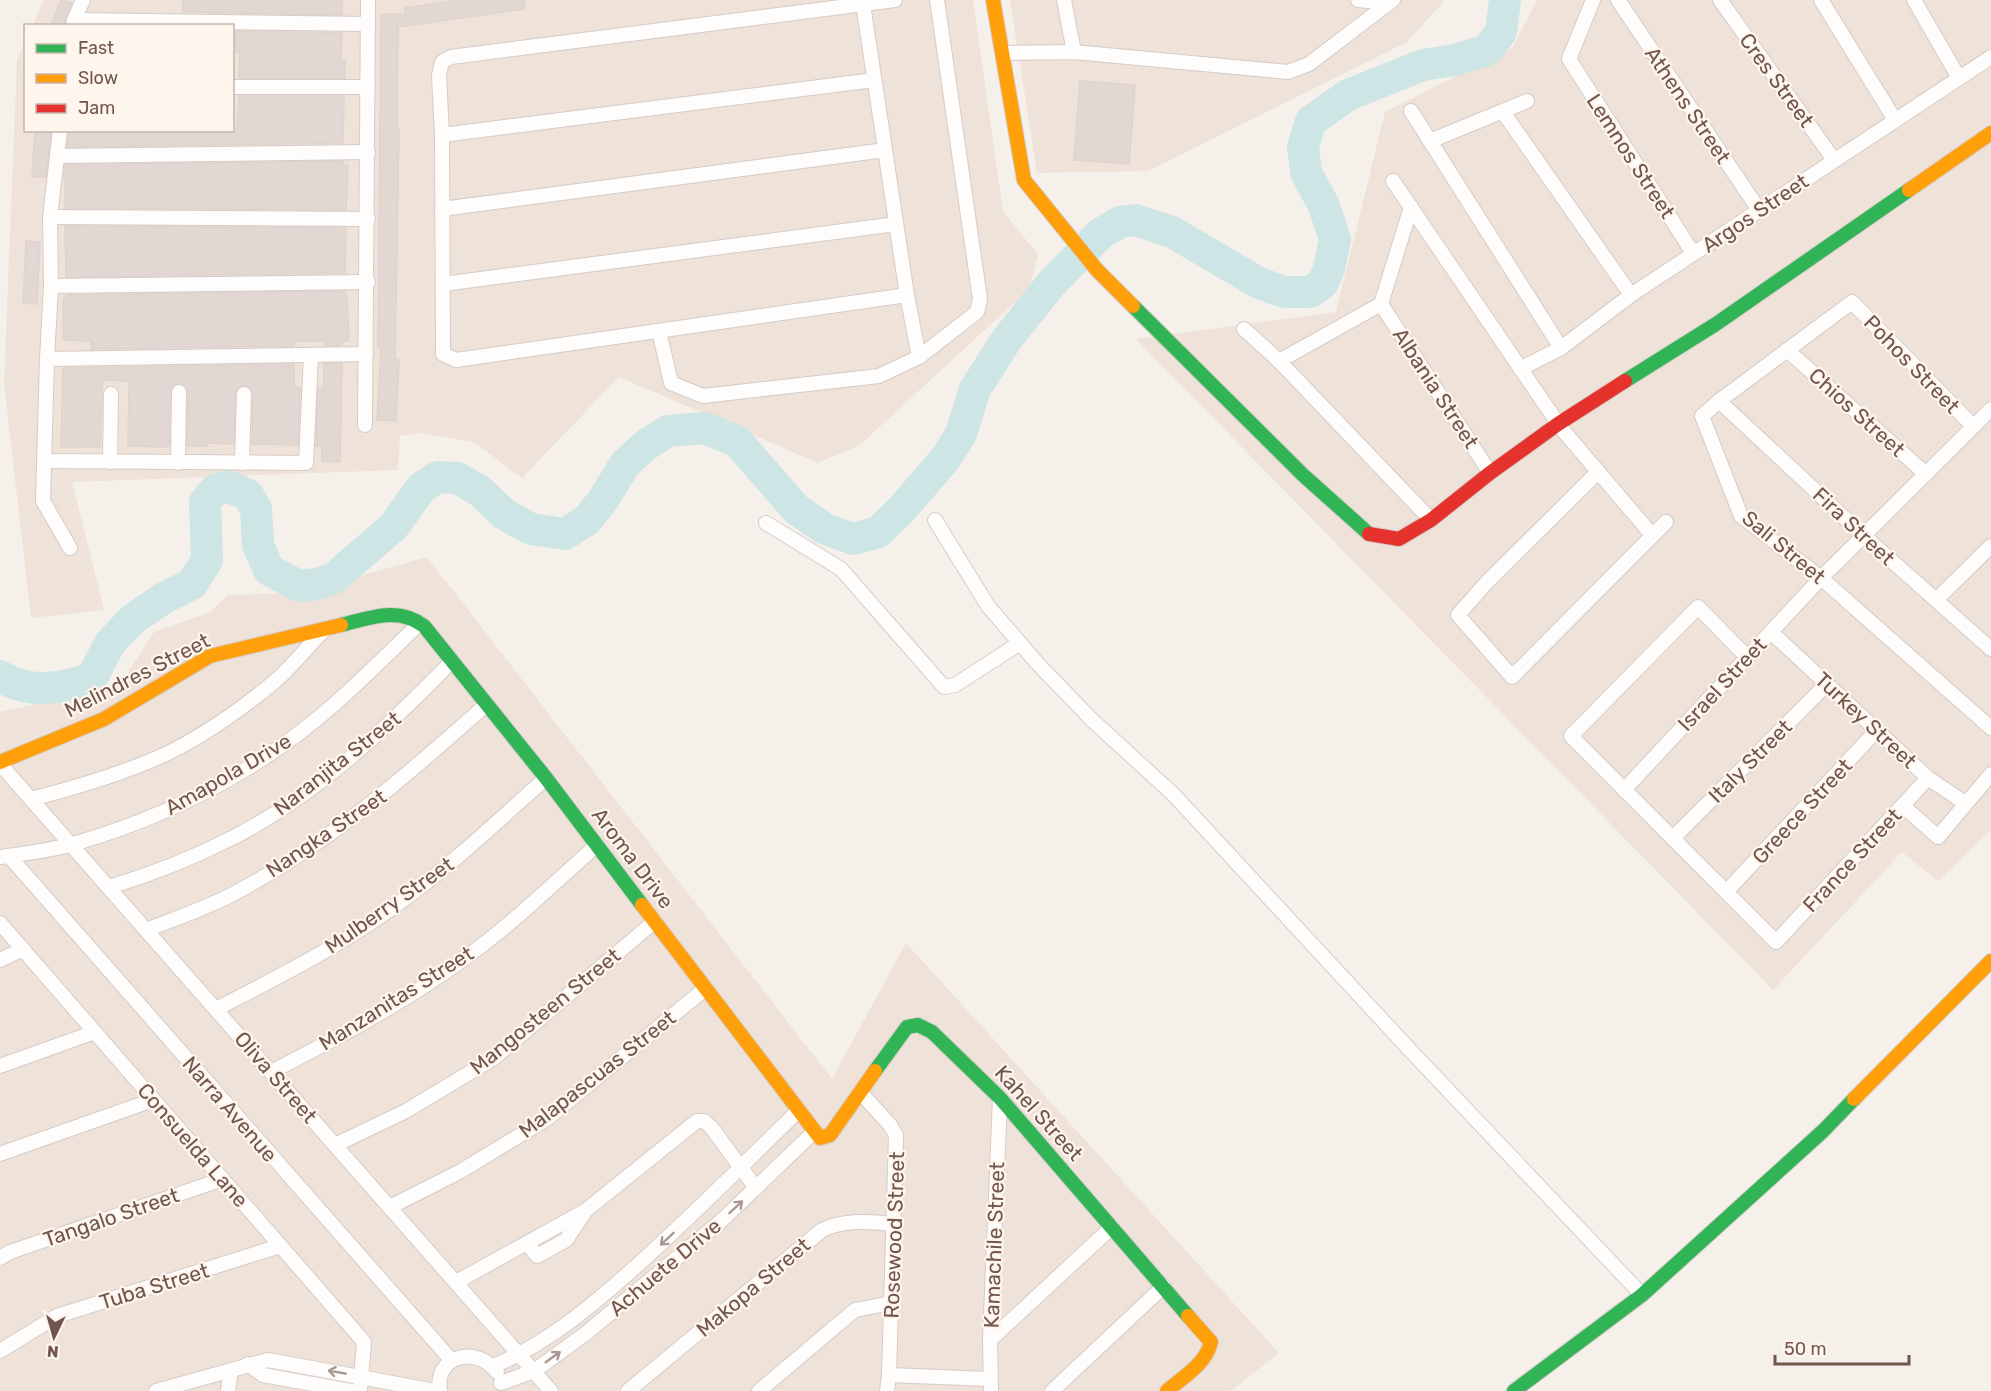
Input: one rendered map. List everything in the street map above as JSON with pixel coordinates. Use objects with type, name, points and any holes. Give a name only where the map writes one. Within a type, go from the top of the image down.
[{"type":"street","points":[[83,0],[73,23],[368,24]]},
{"type":"street","points":[[365,425],[368,282],[368,0]]},
{"type":"street","points":[[896,0],[451,57],[442,62],[439,75],[442,135],[443,354],[456,360],[907,295]]},
{"type":"street","points":[[659,331],[671,383],[703,396],[879,376],[919,357],[976,312],[980,298],[937,0]]},
{"type":"street","points":[[993,0],[1024,180],[1097,270],[1303,475],[1368,534],[1399,539],[1431,520],[1490,473],[1558,424],[1716,324],[1991,133]]},
{"type":"street","points":[[1064,0],[1074,52]]},
{"type":"street","points":[[1358,0],[1391,2]]},
{"type":"street","name":"Lemnos Street","points":[[1593,0],[1569,59],[1694,254]]},
{"type":"street","name":"Athens Street","points":[[1618,0],[1759,210]]},
{"type":"street","name":"Cres Street","points":[[1720,0],[1834,160]]},
{"type":"street","points":[[1821,0],[1895,120]]},
{"type":"street","points":[[1914,0],[1959,78]]},
{"type":"street","points":[[1003,53],[1074,52],[1288,72],[1309,64],[1391,2]]},
{"type":"street","points":[[863,4],[907,295],[919,357]]},
{"type":"street","name":"Argos Street","points":[[1520,369],[1561,348],[1631,295],[1991,57]]},
{"type":"street","points":[[442,135],[874,80]]},
{"type":"street","points":[[234,87],[368,87]]},
{"type":"street","points":[[1430,141],[1527,100]]},
{"type":"street","points":[[1411,111],[1561,348]]},
{"type":"street","points":[[1503,112],[1631,295]]},
{"type":"street","points":[[60,132],[50,217],[51,286],[43,501],[70,548]]},
{"type":"street","points":[[442,209],[885,150]]},
{"type":"street","points":[[57,156],[368,152]]},
{"type":"street","points":[[1393,181],[1558,424],[1652,535]]},
{"type":"street","points":[[1279,361],[1381,304],[1411,207]]},
{"type":"street","points":[[50,217],[368,219]]},
{"type":"street","points":[[443,284],[896,224]]},
{"type":"street","points":[[51,286],[368,282]]},
{"type":"street","name":"Sali Street","points":[[1852,302],[1719,400],[1702,416],[1741,516],[1821,578],[1991,728]]},
{"type":"street","name":"Pohos Street","points":[[1852,302],[1973,426]]},
{"type":"street","name":"Albania Street","points":[[1381,304],[1490,473]]},
{"type":"street","points":[[1244,329],[1279,361],[1431,520]]},
{"type":"street","name":"Chios Street","points":[[1787,350],[1926,474]]},
{"type":"street","points":[[47,359],[366,354]]},
{"type":"street","points":[[44,461],[306,463],[311,355]]},
{"type":"street","points":[[178,462],[179,392]]},
{"type":"street","points":[[242,463],[244,393]]},
{"type":"street","points":[[110,462],[111,394]]},
{"type":"street","name":"Fira Street","points":[[1719,400],[1864,536],[1991,649]]},
{"type":"street","name":"Israel Street","points":[[1624,790],[1821,578],[1991,409]]},
{"type":"street","points":[[1598,472],[1486,583],[1458,615],[1512,677],[1666,522]]},
{"type":"street","points":[[935,520],[988,606],[1020,643],[1092,720],[1173,794],[1409,1049],[1642,1295]]},
{"type":"street","points":[[766,524],[841,569],[944,687],[955,686],[1020,643]]},
{"type":"street","points":[[1936,600],[1991,546]]},
{"type":"street","points":[[1726,892],[1571,736],[1698,607],[1747,657]]},
{"type":"street","name":"Melindres Street","points":[[0,763],[104,719],[147,696],[210,656],[386,614],[401,614]]},
{"type":"street","name":"Aroma Drive","points":[[401,614],[420,623],[487,704],[818,1134]]},
{"type":"street","name":"Amapola Drive","points":[[4,857],[71,845],[150,818],[256,762],[288,742],[334,705],[420,623]]},
{"type":"street","points":[[31,799],[97,781],[147,763],[193,740],[230,716],[275,681],[324,630]]},
{"type":"street","name":"Turkey Street","points":[[1771,632],[1928,778],[1965,803]]},
{"type":"street","name":"Naranjita Street","points":[[109,887],[189,858],[237,835],[280,809],[310,789],[402,713],[452,661]]},
{"type":"street","name":"Italy Street","points":[[1672,838],[1827,684]]},
{"type":"street","name":"Nangka Street","points":[[146,930],[229,896],[317,843],[395,786],[487,704]]},
{"type":"street","name":"Greece Street","points":[[1726,892],[1877,730]]},
{"type":"street","name":"Oliva Street","points":[[0,763],[551,1391]]},
{"type":"street","points":[[1903,806],[1938,837],[1991,774]]},
{"type":"street","name":"Mulberry Street","points":[[216,1009],[291,970],[409,896],[455,859],[546,778]]},
{"type":"street","name":"France Street","points":[[1726,892],[1776,942],[1928,778]]},
{"type":"street","name":"Manzanitas Street","points":[[271,1072],[345,1034],[463,960],[509,923],[597,845]]},
{"type":"street","name":"Narra Avenue","points":[[4,857],[452,1361]]},
{"type":"street","name":"Mangosteen Street","points":[[335,1145],[406,1111],[494,1058],[655,921]]},
{"type":"street","name":"Consuelda Lane","points":[[0,923],[364,1342],[363,1377],[360,1391]]},
{"type":"street","points":[[0,960],[23,949]]},
{"type":"street","points":[[1514,1391],[1642,1295],[1823,1131],[1991,961]]},
{"type":"street","name":"Malapascuas Street","points":[[390,1207],[461,1171],[548,1118],[706,988]]},
{"type":"street","name":"Kahel Street","points":[[818,1134],[830,1135],[904,1030],[918,1024],[923,1025],[1000,1098],[1211,1342],[1210,1350],[1205,1357],[1167,1391]]},
{"type":"street","points":[[0,1066],[95,1032]]},
{"type":"street","name":"Rosewood Street","points":[[860,1092],[890,1125],[896,1135],[890,1376],[887,1391]]},
{"type":"street","name":"Kamachile Street","points":[[990,1385],[1000,1098]]},
{"type":"street","points":[[0,1154],[153,1100]]},
{"type":"street","name":"Achuete Drive","points":[[493,1366],[520,1355],[566,1325],[610,1289],[668,1238],[799,1110]]},
{"type":"street","points":[[456,1282],[585,1211],[697,1121],[704,1121],[711,1126],[756,1188]]},
{"type":"street","name":"Achuete Drive","points":[[501,1387],[534,1371],[585,1334],[720,1222],[818,1134]]},
{"type":"street","name":"Tangalo Street","points":[[0,1258],[10,1252],[223,1179]]},
{"type":"street","name":"Makopa Street","points":[[627,1391],[822,1230],[836,1223],[893,1224]]},
{"type":"street","points":[[990,1340],[1112,1227]]},
{"type":"street","name":"Tuba Street","points":[[0,1351],[57,1316],[280,1246]]},
{"type":"street","points":[[1052,1391],[1164,1286]]},
{"type":"street","points":[[759,1391],[855,1310],[891,1303]]},
{"type":"street","points":[[156,1391],[268,1360],[437,1391],[441,1374],[452,1361],[463,1356],[482,1358],[493,1366],[497,1371],[501,1387]]},
{"type":"street","points":[[248,1364],[263,1375],[351,1391]]},
{"type":"street","points":[[228,1391],[231,1370]]},
{"type":"street","points":[[890,1376],[990,1385]]},
{"type":"shaded area","points":[[44,0],[973,0],[1003,211],[1038,255],[1029,289],[860,445],[818,463],[619,377],[522,478],[474,442],[420,433],[400,436],[398,470],[72,482],[104,610],[31,618],[4,383],[17,61],[24,44],[24,132],[234,132],[234,24],[33,24]]},
{"type":"shaded area","points":[[1010,0],[1445,0],[1407,42],[1148,171],[1037,173]]},
{"type":"shaded area","points":[[1537,0],[1991,0],[1991,830],[1938,881],[1902,852],[1773,990],[1136,339],[1336,312],[1385,112],[1513,47]]},
{"type":"shaded area","points":[[427,557],[832,1079],[906,943],[1279,1353],[1231,1391],[0,1391],[0,712],[120,685],[154,632],[211,612],[227,595],[299,593]]},
{"type":"building","points":[[61,0],[72,3],[65,24],[52,24]]},
{"type":"building","points":[[183,0],[342,0],[342,15],[183,12]]},
{"type":"building","points":[[460,0],[524,0],[524,9],[398,27],[397,128],[399,128],[395,359],[399,360],[396,421],[377,420],[381,348],[378,348],[381,14],[405,14],[405,8]]},
{"type":"building","points":[[236,31],[342,33],[341,60],[345,60],[345,78],[239,78],[240,52],[236,52]]},
{"type":"building","points":[[1080,81],[1135,85],[1129,164],[1074,160]]},
{"type":"building","points":[[239,96],[344,96],[343,143],[67,147],[69,132],[234,132],[237,130]]},
{"type":"building","points":[[35,132],[51,132],[46,177],[32,177]]},
{"type":"building","points":[[343,161],[343,165],[348,165],[346,210],[65,208],[65,165]]},
{"type":"building","points":[[65,226],[346,228],[345,273],[66,277]]},
{"type":"building","points":[[26,241],[40,242],[37,304],[23,303]]},
{"type":"building","points":[[345,291],[349,341],[342,341],[342,345],[324,346],[325,341],[294,341],[294,346],[91,349],[91,341],[63,340],[63,299],[66,299],[66,295]]},
{"type":"building","points":[[342,363],[340,462],[322,461],[322,446],[316,446],[318,388],[324,389],[324,364]]},
{"type":"building","points":[[294,364],[294,388],[300,388],[298,445],[252,444],[253,394],[249,387],[244,385],[235,393],[234,444],[207,443],[207,446],[187,446],[188,392],[184,385],[179,383],[172,387],[170,392],[169,445],[167,447],[128,446],[129,381],[102,380],[100,447],[61,447],[63,368]]},
{"type":"waterway","points":[[0,676],[22,686],[34,688],[69,685],[92,678],[110,643],[133,619],[164,598],[192,584],[207,560],[205,502],[214,491],[227,486],[248,495],[256,509],[258,545],[269,570],[299,586],[317,584],[334,578],[394,526],[421,488],[438,477],[457,478],[480,491],[504,514],[531,529],[565,534],[587,520],[603,500],[625,464],[646,445],[668,431],[704,428],[737,441],[796,509],[825,529],[853,539],[878,532],[902,509],[945,459],[961,434],[975,389],[1007,339],[1051,284],[1100,234],[1120,222],[1135,220],[1172,232],[1259,283],[1284,292],[1310,292],[1322,284],[1329,269],[1335,239],[1324,206],[1306,172],[1303,147],[1311,121],[1348,95],[1423,65],[1455,60],[1487,50],[1501,32],[1505,0]]},
{"type":"traffic: fast","points":[[1625,381],[1716,324],[1909,190]]},
{"type":"traffic: fast","points":[[1133,306],[1303,475],[1369,534]]},
{"type":"traffic: fast","points":[[341,625],[373,617],[394,615],[404,616],[424,626],[546,778],[642,905]]},
{"type":"traffic: fast","points":[[875,1071],[907,1027],[918,1025],[932,1032],[1000,1098],[1188,1316]]},
{"type":"traffic: fast","points":[[1514,1391],[1642,1295],[1823,1131],[1854,1099]]},
{"type":"traffic: slow","points":[[993,0],[1024,180],[1097,270],[1133,306]]},
{"type":"traffic: slow","points":[[1909,190],[1991,133]]},
{"type":"traffic: slow","points":[[0,762],[104,719],[210,656],[341,625]]},
{"type":"traffic: slow","points":[[642,905],[820,1138],[830,1135],[875,1071]]},
{"type":"traffic: slow","points":[[1854,1099],[1991,961]]},
{"type":"traffic: slow","points":[[1167,1391],[1199,1363],[1211,1342],[1188,1316]]},
{"type":"traffic: jam","points":[[1369,534],[1399,539],[1431,520],[1490,473],[1558,424],[1625,381]]}]
